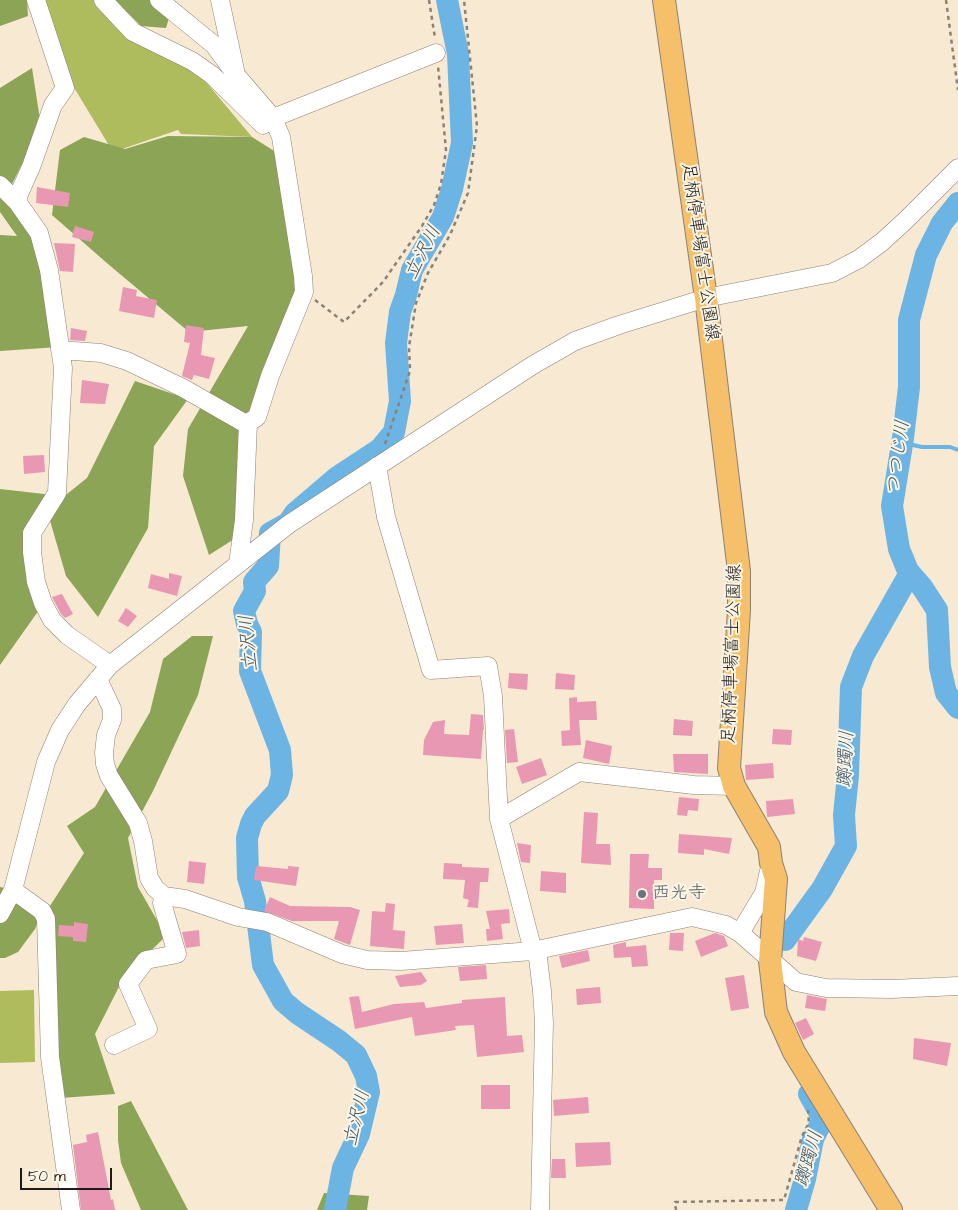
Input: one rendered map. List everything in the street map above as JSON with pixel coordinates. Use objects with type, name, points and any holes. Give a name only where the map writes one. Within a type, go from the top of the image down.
[{"type":"main road","name":"足柄停車場富士公園線","points":[[664,0],[706,298],[739,571],[739,610],[729,768],[734,786],[769,847],[776,879],[770,961],[776,1012],[794,1052],[891,1210]]},
{"type":"street","points":[[18,203],[18,196],[31,167],[53,105],[65,88],[36,0]]},
{"type":"street","points":[[103,0],[133,32],[192,61],[212,76],[262,124],[436,53]]},
{"type":"street","points":[[60,350],[101,353],[127,361],[182,388],[246,424],[257,417],[270,376],[304,292],[281,137],[273,118],[236,75],[214,45],[159,0]]},
{"type":"street","points":[[220,0],[236,75]]},
{"type":"street","points":[[0,914],[13,890],[46,762],[60,730],[77,704],[110,665],[289,524],[533,364],[575,341],[618,324],[706,298],[832,272],[859,259],[882,242],[958,168]]},
{"type":"street","points":[[0,185],[18,203],[39,233],[49,270],[63,368],[57,493],[32,533],[32,552],[36,582],[43,603],[52,620],[67,635],[110,665]]},
{"type":"street","points":[[238,564],[244,520],[248,423]]},
{"type":"street","points":[[377,466],[386,517],[431,670],[488,666],[493,696],[499,819],[535,950],[544,1022],[540,1210]]},
{"type":"street","points":[[98,679],[112,709],[112,720],[105,744],[105,764],[109,776],[138,823],[149,878],[155,888],[164,896],[185,899],[238,917],[267,922],[342,954],[366,960],[401,961],[535,950],[692,917],[726,925],[740,933],[796,982],[826,988],[892,990],[958,986]]},
{"type":"street","points":[[499,819],[579,772],[694,785],[734,786]]},
{"type":"street","points":[[740,933],[764,893],[771,863]]},
{"type":"street","points":[[13,890],[42,912],[46,919],[50,1057],[71,1210]]},
{"type":"street","points":[[114,1045],[148,1028],[128,984],[146,960],[177,954],[162,903],[164,896]]},
{"type":"path","points":[[304,292],[344,322],[383,282],[422,226],[434,205],[441,184],[446,150],[429,0]]},
{"type":"path","points":[[377,466],[410,370],[409,347],[416,304],[428,273],[450,235],[468,193],[477,126],[464,0]]},
{"type":"path","points":[[946,0],[958,90]]},
{"type":"path","points":[[676,1210],[675,1202],[784,1200],[802,1136],[809,1123],[808,1106]]},
{"type":"green space","points":[[0,0],[27,0],[28,16],[0,26]]},
{"type":"green space","points":[[41,0],[99,0],[196,70],[252,137],[181,134],[178,130],[113,152],[70,81]]},
{"type":"green space","points":[[115,0],[152,0],[169,18],[166,28],[141,26]]},
{"type":"green space","points":[[32,68],[41,126],[9,190],[0,183],[0,88]]},
{"type":"green space","points":[[168,136],[252,137],[290,161],[301,280],[246,424],[239,536],[209,555],[183,476],[188,429],[248,326],[189,332],[52,215],[60,150],[84,137],[125,149]]},
{"type":"green space","points":[[0,197],[33,226],[58,347],[0,351],[0,235],[17,236],[0,212]]},
{"type":"green space","points":[[135,381],[188,399],[154,446],[148,528],[98,617],[66,576],[47,510],[87,478]]},
{"type":"green space","points":[[0,489],[53,495],[32,542],[39,610],[0,665]]},
{"type":"green space","points":[[192,636],[213,636],[198,695],[153,791],[128,838],[138,887],[166,936],[124,977],[95,1034],[115,1094],[61,1098],[48,909],[84,853],[67,826],[95,807],[150,712],[163,659]]},
{"type":"green space","points":[[0,887],[13,890],[42,911],[35,929],[18,952],[5,958],[0,958]]},
{"type":"green space","points":[[34,990],[35,1062],[0,1063],[0,991]]},
{"type":"green space","points":[[131,1101],[188,1210],[141,1210],[121,1163],[118,1140],[118,1106]]},
{"type":"green space","points":[[324,1193],[369,1196],[367,1210],[317,1210]]},
{"type":"building","points":[[37,187],[70,193],[68,207],[36,203]]},
{"type":"building","points":[[75,226],[94,232],[91,242],[72,237]]},
{"type":"building","points":[[54,243],[75,244],[73,272],[60,271]]},
{"type":"building","points":[[123,287],[137,290],[136,296],[157,300],[154,318],[119,311]]},
{"type":"building","points":[[186,325],[204,328],[201,355],[215,358],[209,379],[194,375],[192,380],[182,376],[190,343],[184,342]]},
{"type":"building","points":[[71,328],[87,331],[85,341],[70,340]]},
{"type":"building","points":[[82,380],[109,384],[105,404],[80,403]]},
{"type":"building","points":[[44,455],[45,472],[24,474],[23,456]]},
{"type":"building","points":[[169,573],[182,576],[177,596],[148,588],[151,574],[169,579]]},
{"type":"building","points":[[62,594],[73,614],[65,618],[52,597]]},
{"type":"building","points":[[126,608],[137,616],[128,627],[118,621]]},
{"type":"building","points":[[509,673],[528,674],[527,690],[508,688]]},
{"type":"building","points":[[556,673],[575,675],[574,690],[555,689]]},
{"type":"building","points":[[577,697],[577,702],[596,701],[597,720],[579,720],[581,745],[562,746],[561,731],[570,730],[569,698]]},
{"type":"building","points":[[471,714],[483,715],[484,730],[481,759],[423,755],[424,740],[433,722],[445,720],[444,734],[469,735]]},
{"type":"building","points":[[674,719],[693,721],[692,736],[673,735]]},
{"type":"building","points":[[514,729],[518,762],[507,763],[505,730]]},
{"type":"building","points":[[773,729],[792,730],[791,745],[772,744]]},
{"type":"building","points":[[586,740],[612,746],[609,764],[583,758]]},
{"type":"building","points":[[673,754],[708,754],[708,774],[674,772]]},
{"type":"building","points":[[541,758],[547,775],[522,784],[516,767]]},
{"type":"building","points":[[773,763],[774,778],[746,780],[745,765]]},
{"type":"building","points":[[679,797],[699,799],[698,811],[688,810],[687,816],[677,815]]},
{"type":"building","points":[[793,799],[795,814],[767,817],[766,801]]},
{"type":"building","points":[[584,812],[598,813],[596,844],[610,844],[611,865],[581,863]]},
{"type":"building","points":[[679,834],[732,838],[729,854],[704,849],[704,855],[678,853]]},
{"type":"building","points":[[517,843],[531,845],[530,863],[521,862]]},
{"type":"building","name":"西光寺","points":[[630,854],[649,854],[648,868],[662,868],[662,880],[654,880],[654,909],[629,908]]},
{"type":"building","points":[[189,861],[206,863],[204,884],[187,882]]},
{"type":"building","points":[[444,863],[462,864],[462,867],[489,868],[488,882],[480,882],[478,908],[467,907],[469,900],[463,898],[465,880],[443,879]]},
{"type":"building","points":[[256,866],[288,869],[288,866],[299,867],[296,886],[254,880]]},
{"type":"building","points":[[541,871],[566,873],[566,893],[540,891]]},
{"type":"building","points":[[270,897],[290,906],[350,907],[360,910],[350,945],[334,939],[339,921],[292,921],[264,911]]},
{"type":"building","points":[[386,903],[395,904],[393,930],[405,931],[404,949],[370,946],[372,911],[385,912]]},
{"type":"building","points":[[509,909],[510,923],[501,924],[503,939],[487,941],[486,929],[490,929],[486,911]]},
{"type":"building","points":[[74,922],[88,924],[86,942],[73,941],[73,937],[58,936],[59,925],[74,926]]},
{"type":"building","points":[[462,924],[464,943],[436,945],[434,926]]},
{"type":"building","points":[[199,930],[200,946],[186,948],[182,932]]},
{"type":"building","points":[[670,933],[684,933],[683,951],[669,950]]},
{"type":"building","points":[[715,933],[724,936],[728,946],[701,957],[695,941]]},
{"type":"building","points":[[804,937],[822,942],[816,961],[797,956],[798,939],[803,941]]},
{"type":"building","points":[[626,942],[626,947],[646,945],[648,966],[632,967],[631,957],[614,958],[613,945]]},
{"type":"building","points":[[588,950],[590,961],[562,968],[559,956]]},
{"type":"building","points":[[486,965],[487,979],[460,981],[458,967]]},
{"type":"building","points":[[421,972],[427,981],[421,985],[400,987],[395,976]]},
{"type":"building","points":[[744,975],[749,1008],[731,1011],[725,978]]},
{"type":"building","points":[[600,987],[601,1003],[577,1005],[576,989]]},
{"type":"building","points":[[807,995],[827,999],[825,1011],[805,1008]]},
{"type":"building","points":[[359,996],[362,1012],[394,1004],[424,1002],[426,1008],[462,1003],[462,1000],[505,997],[507,1036],[522,1035],[524,1052],[477,1057],[474,1025],[455,1026],[456,1030],[415,1036],[412,1017],[355,1029],[349,997]]},
{"type":"building","points":[[806,1018],[814,1034],[803,1040],[795,1023]]},
{"type":"building","points":[[914,1038],[951,1043],[947,1066],[913,1059]]},
{"type":"building","points":[[481,1085],[510,1085],[510,1109],[481,1109]]},
{"type":"building","points":[[588,1097],[589,1113],[554,1116],[553,1100]]},
{"type":"building","points":[[98,1132],[111,1200],[113,1199],[115,1210],[81,1210],[73,1145],[87,1142],[86,1135]]},
{"type":"building","points":[[610,1142],[611,1165],[576,1167],[575,1143]]},
{"type":"building","points":[[552,1159],[565,1159],[566,1178],[551,1178]]},
{"type":"waterway","name":"立沢川","points":[[335,1210],[343,1168],[359,1134],[369,1092],[366,1076],[356,1055],[283,1001],[263,965],[255,901],[248,877],[247,838],[255,816],[278,791],[282,775],[280,750],[250,671],[251,632],[244,611],[255,591],[254,582],[268,566],[270,533],[288,523],[295,513],[336,478],[380,449],[394,432],[400,401],[396,343],[400,312],[412,270],[443,217],[452,189],[462,143],[458,54],[447,0]]},
{"type":"waterway","name":"つつじ川","points":[[958,203],[942,223],[926,255],[909,320],[909,387],[892,506],[899,549],[908,571],[922,587],[937,610],[940,667],[946,693],[958,708]]},
{"type":"waterway","points":[[903,438],[913,445],[922,447],[950,447],[958,450]]},
{"type":"waterway","name":"躑躅川","points":[[785,940],[822,889],[846,846],[844,815],[848,775],[851,687],[863,656],[910,573]]},
{"type":"waterway","name":"躑躅川","points":[[796,1210],[805,1179],[813,1139],[823,1119],[809,1094]]},
{"type":"place","name":"西光寺","points":[[642,894]]}]
